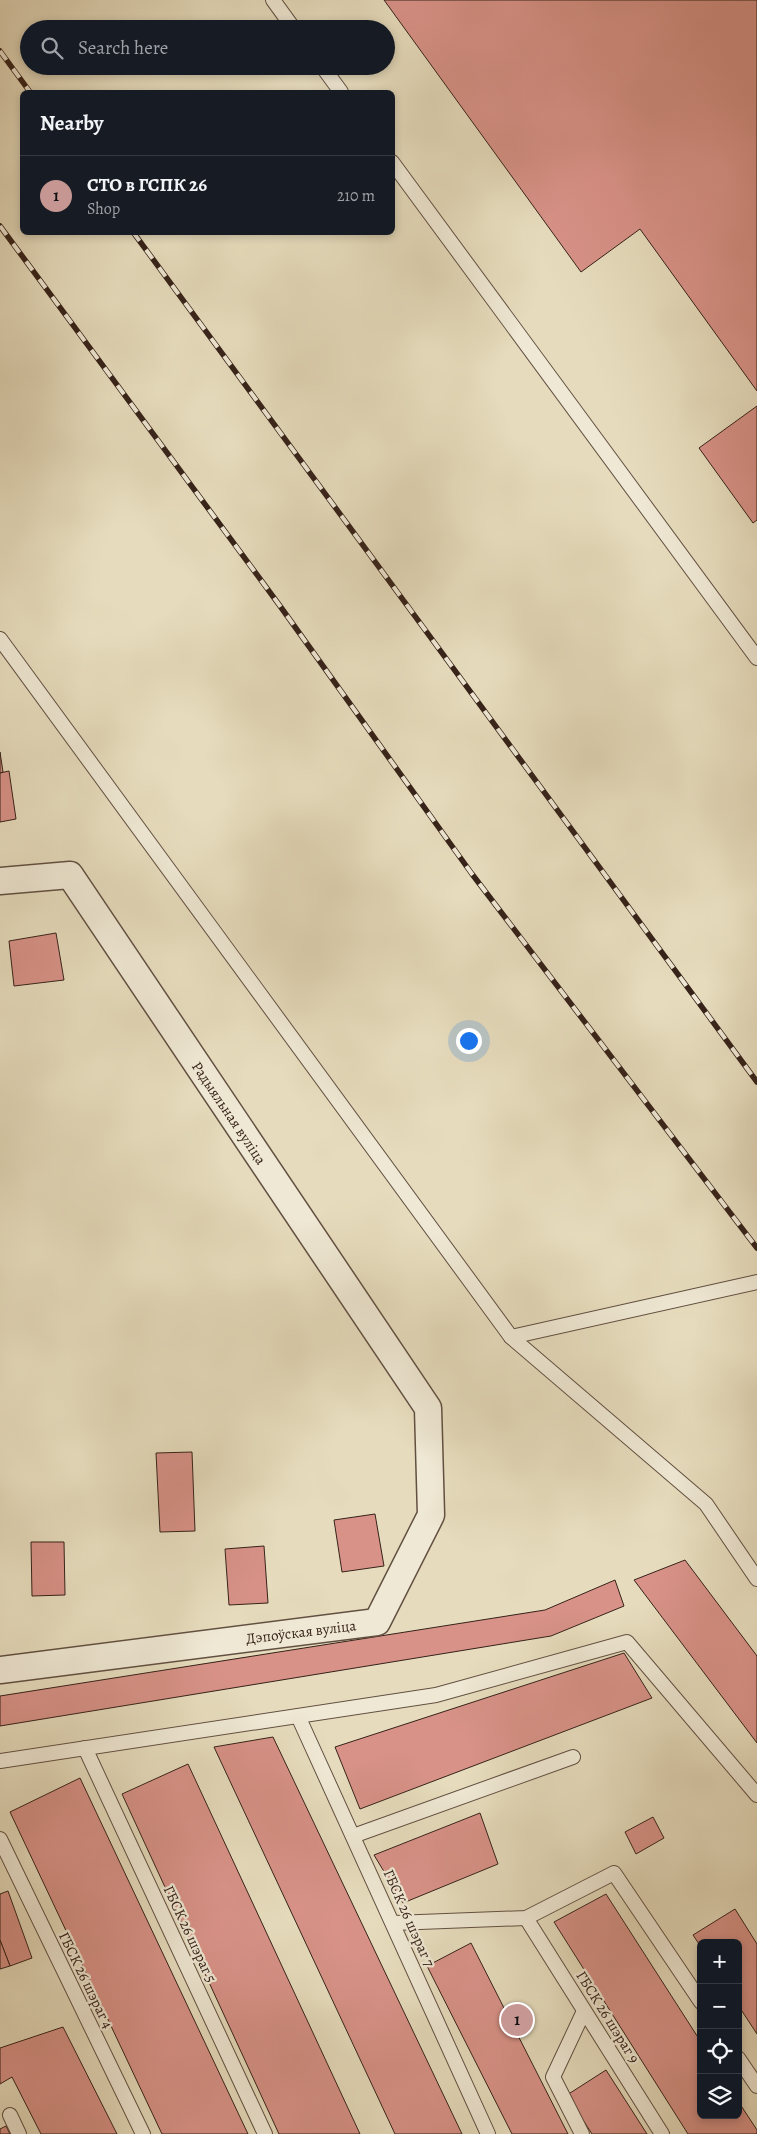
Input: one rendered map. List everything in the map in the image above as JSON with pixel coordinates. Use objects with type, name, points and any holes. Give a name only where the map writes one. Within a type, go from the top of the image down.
[{"type":"street","name":"Радыяльная вуліца","points":[[0,881],[70,875],[428,1408]]},
{"type":"street","name":"Дэпоўская вуліца","points":[[0,1670],[377,1622],[431,1514],[428,1408]]},
{"type":"lane","points":[[273,0],[287,20]]},
{"type":"lane","points":[[329,75],[340,90]]},
{"type":"lane","points":[[395,166],[757,658]]},
{"type":"lane","points":[[0,639],[511,1337],[706,1504],[757,1578]]},
{"type":"lane","points":[[511,1337],[757,1282]]},
{"type":"lane","points":[[0,1760],[436,1695],[627,1642],[757,1795]]},
{"type":"lane","name":"ГБСК 26 шэраг 7","points":[[298,1716],[394,1923],[488,2134]]},
{"type":"lane","name":"ГБСК 26 шэраг 5","points":[[85,1748],[265,2134]]},
{"type":"lane","points":[[353,1836],[573,1757]]},
{"type":"lane","name":"ГБСК 26 шэраг 4","points":[[1,1842],[144,2134]]},
{"type":"lane","points":[[394,1923],[526,1918],[614,1873],[697,1996]]},
{"type":"lane","name":"ГБСК 26 шэраг 9","points":[[526,1918],[662,2134]]},
{"type":"lane","points":[[582,2134],[552,2077],[584,2011]]},
{"type":"lane","points":[[742,2064],[757,2086]]},
{"type":"lane","points":[[10,2115],[19,2134]]},
{"type":"building","points":[[384,0],[757,0],[757,391],[640,229],[581,272]]},
{"type":"building","points":[[757,406],[757,520],[753,523],[699,448]]},
{"type":"building","points":[[0,752],[3,772],[0,773]]},
{"type":"building","points":[[9,771],[16,819],[0,822],[0,773]]},
{"type":"building","points":[[56,933],[64,980],[14,986],[9,941]]},
{"type":"building","points":[[192,1452],[195,1531],[160,1532],[156,1453]]},
{"type":"building","points":[[375,1514],[384,1566],[342,1572],[334,1520]]},
{"type":"building","points":[[31,1542],[64,1542],[65,1595],[32,1596]]},
{"type":"building","points":[[264,1546],[268,1603],[229,1605],[225,1549]]},
{"type":"building","points":[[685,1560],[757,1656],[757,1743],[634,1580]]},
{"type":"building","points":[[615,1580],[624,1606],[551,1636],[0,1726],[0,1696],[545,1610]]},
{"type":"building","points":[[624,1653],[652,1698],[360,1809],[335,1747]]},
{"type":"building","points":[[273,1737],[462,2134],[395,2134],[214,1747]]},
{"type":"building","points":[[188,1764],[360,2134],[279,2134],[122,1794]]},
{"type":"building","points":[[80,1778],[248,2134],[162,2134],[10,1812]]},
{"type":"building","points":[[480,1813],[498,1864],[403,1903],[374,1855]]},
{"type":"building","points":[[653,1817],[664,1838],[636,1854],[625,1832]]},
{"type":"building","points":[[8,1891],[32,1958],[10,1966],[0,1940],[0,1894]]},
{"type":"building","points":[[606,1894],[697,2036],[697,2119],[742,2119],[742,2107],[757,2130],[757,2134],[688,2134],[554,1922]]},
{"type":"building","points":[[735,1909],[757,1944],[757,2034],[742,2011],[742,1939],[697,1939],[697,1941],[693,1935]]},
{"type":"building","points":[[0,1940],[10,1966],[0,1969]]},
{"type":"building","points":[[471,1943],[568,2134],[512,2134],[427,1966]]},
{"type":"building","points":[[63,2027],[117,2134],[41,2134],[12,2077],[0,2084],[0,2048]]},
{"type":"building","points":[[606,2070],[647,2134],[592,2134],[567,2095]]},
{"type":"building","points":[[6,2126],[10,2134],[0,2134],[0,2129]]},
{"type":"railway","points":[[0,51],[29,90]]},
{"type":"railway","points":[[0,226],[280,606],[472,874],[757,1248]]},
{"type":"railway","points":[[135,235],[757,1082]]},
{"type":"place","name":"СТО в ГСПК 26","points":[[517,2020]]}]
